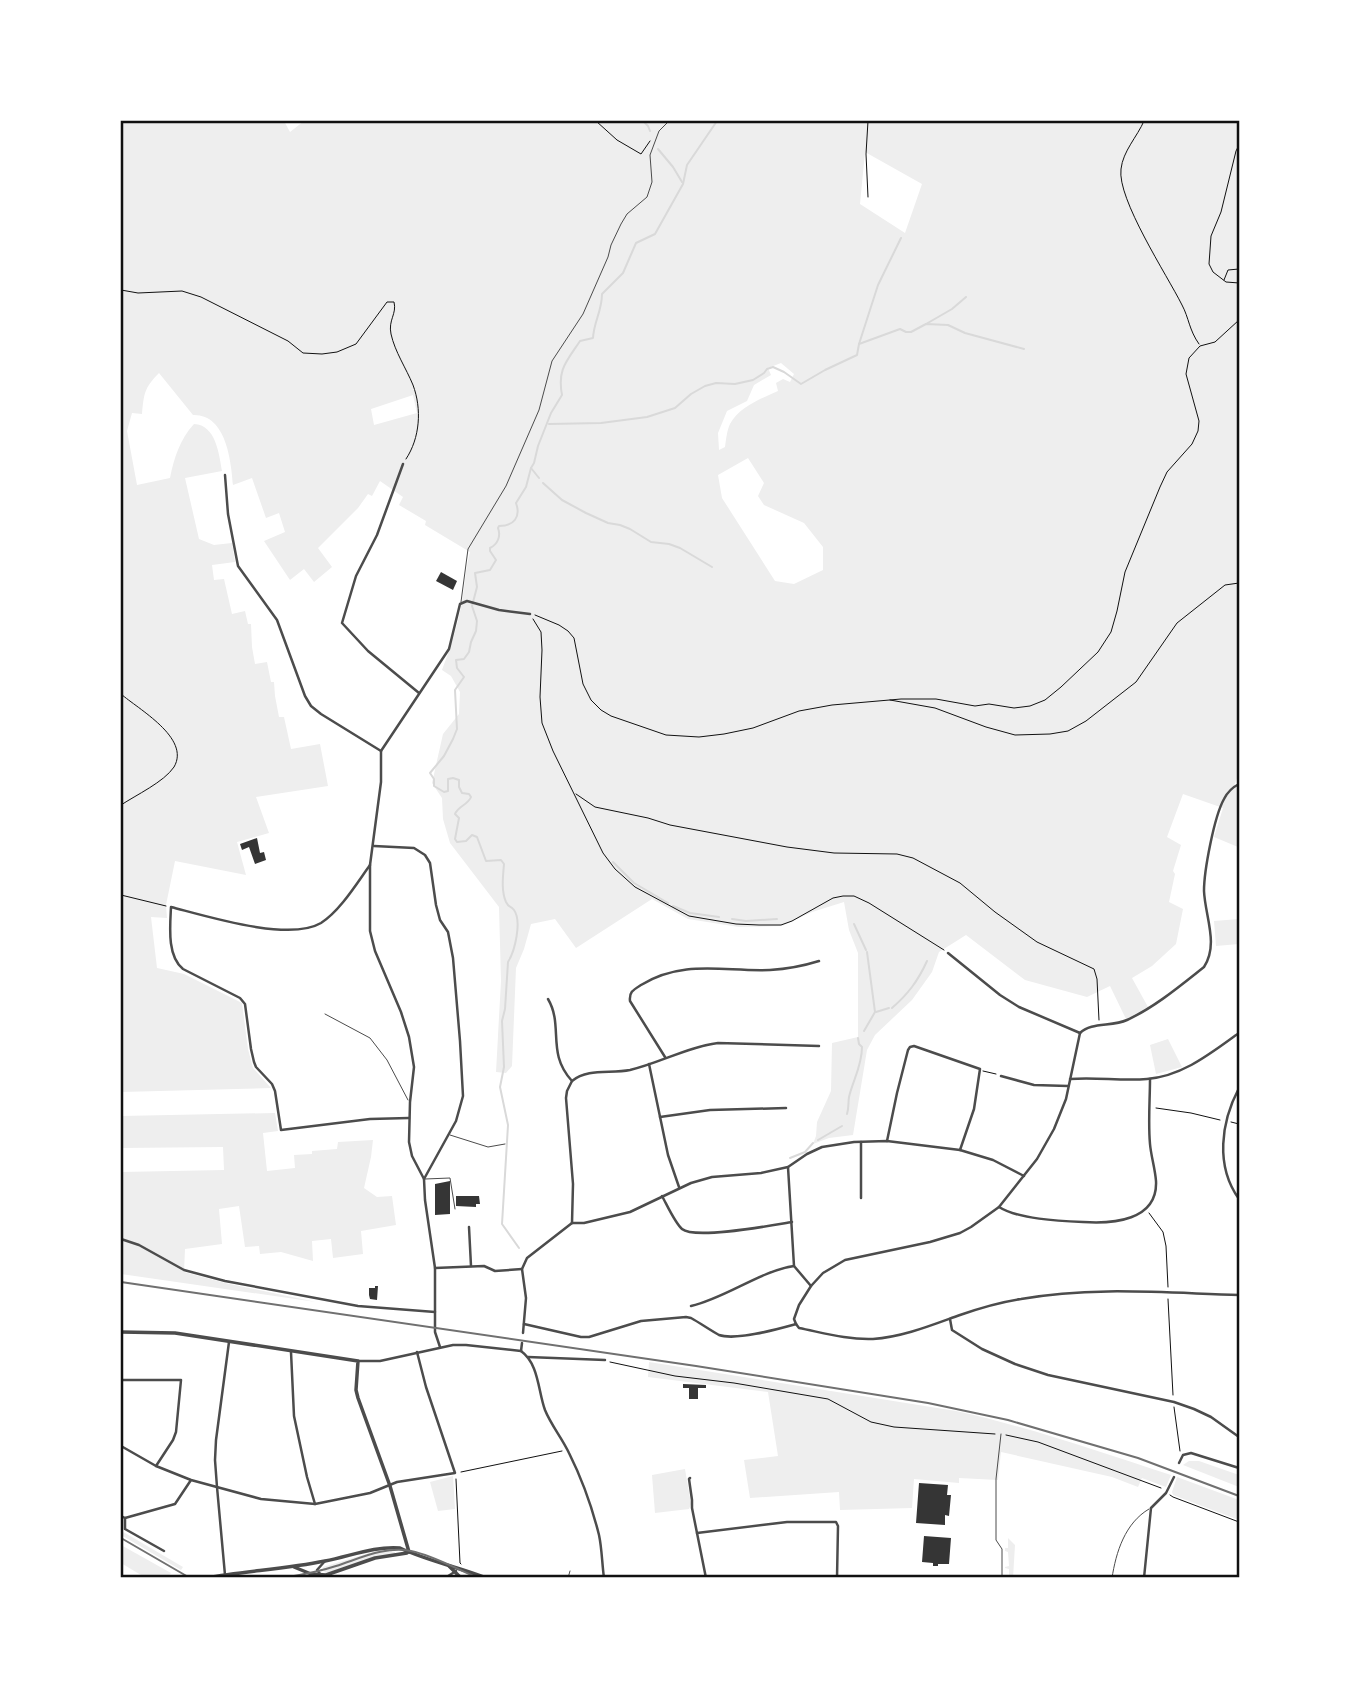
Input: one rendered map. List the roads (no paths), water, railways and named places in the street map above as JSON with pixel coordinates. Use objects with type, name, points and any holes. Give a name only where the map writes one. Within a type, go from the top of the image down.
[{"type":"street","points":[[403,464],[377,535],[356,576],[342,623],[368,651],[419,693]]},
{"type":"street","points":[[225,475],[238,566],[277,620],[305,696],[311,706],[321,714],[381,751]]},
{"type":"street","points":[[440,1347],[435,1332],[435,1268],[424,1179],[412,1156],[409,1118],[414,1067],[410,1037],[375,951],[370,931],[370,865],[381,782],[381,751],[449,649],[460,604],[467,601],[499,610],[530,614]]},
{"type":"street","points":[[1239,784],[1224,799],[1207,861],[1204,894],[1211,947],[1204,967],[1154,1005],[1119,1023],[1089,1027],[1080,1032],[1066,1099],[1054,1129],[1041,1154],[999,1207],[960,1233],[845,1260],[823,1273],[811,1286],[794,1319],[799,1328],[839,1337],[873,1339],[913,1331],[981,1308],[1074,1292],[1239,1295]]},
{"type":"street","points":[[373,846],[414,848],[425,855],[430,863],[436,905],[448,932],[453,958],[463,1096],[456,1121],[424,1179]]},
{"type":"street","points":[[370,865],[332,913],[321,923],[311,927],[271,928],[172,907],[171,937],[178,965],[245,1003],[254,1062],[275,1091],[281,1130],[370,1119],[409,1118]]},
{"type":"street","points":[[948,953],[999,995],[1019,1007],[1080,1032]]},
{"type":"street","points":[[665,1057],[630,1001],[632,990],[673,971],[700,967],[770,970],[819,961]]},
{"type":"street","points":[[548,999],[553,1008],[558,1060],[572,1081]]},
{"type":"street","points":[[1070,1079],[1150,1079],[1191,1066],[1239,1033]]},
{"type":"street","points":[[572,1223],[566,1091],[576,1077],[628,1070],[696,1046],[718,1043],[819,1046]]},
{"type":"street","points":[[887,1141],[910,1047],[914,1046],[980,1069],[974,1109],[960,1150]]},
{"type":"street","points":[[649,1064],[668,1155],[679,1187]]},
{"type":"street","points":[[1002,1076],[1034,1085],[1069,1086]]},
{"type":"street","points":[[999,1207],[1042,1219],[1089,1223],[1135,1217],[1146,1209],[1155,1194],[1156,1183],[1150,1143],[1150,1079]]},
{"type":"street","points":[[1239,1088],[1227,1122],[1223,1158],[1228,1182],[1239,1199]]},
{"type":"street","points":[[660,1117],[710,1110],[786,1108]]},
{"type":"street","points":[[523,1333],[526,1298],[522,1269],[527,1258],[572,1223],[584,1223],[630,1212],[679,1187],[712,1177],[761,1173],[788,1167],[822,1147],[887,1141],[960,1150],[993,1160],[1024,1177]]},
{"type":"street","points":[[861,1142],[861,1198]]},
{"type":"street","points":[[788,1167],[794,1266],[811,1286]]},
{"type":"street","points":[[662,1196],[681,1228],[690,1232],[724,1232],[792,1222]]},
{"type":"street","points":[[469,1227],[471,1266]]},
{"type":"street","points":[[121,1239],[139,1245],[184,1270],[225,1281],[369,1307],[435,1312]]},
{"type":"street","points":[[435,1268],[484,1266],[495,1271],[522,1269]]},
{"type":"street","points":[[691,1306],[705,1303],[772,1272],[794,1266]]},
{"type":"street","points":[[524,1324],[589,1337],[641,1321],[674,1318],[691,1318],[721,1335],[728,1336],[766,1332],[796,1324]]},
{"type":"street","points":[[950,1319],[952,1330],[982,1349],[1014,1364],[1048,1375],[1174,1402],[1211,1417],[1239,1437]]},
{"type":"street","points":[[121,1332],[175,1333],[358,1361],[380,1361],[440,1347],[466,1345],[521,1351],[528,1357],[537,1376],[547,1413],[580,1476],[599,1537],[604,1578]]},
{"type":"street","points":[[225,1575],[216,1488],[216,1440],[229,1342]]},
{"type":"street","points":[[521,1351],[522,1343]]},
{"type":"street","points":[[291,1352],[294,1416],[315,1504]]},
{"type":"street","points":[[121,1446],[156,1466],[216,1488],[261,1499],[315,1504],[358,1496],[397,1482],[455,1473],[417,1352]]},
{"type":"street","points":[[528,1357],[605,1360]]},
{"type":"street","points":[[358,1361],[358,1398],[390,1486],[410,1552]]},
{"type":"street","points":[[121,1380],[181,1380],[176,1432],[156,1466]]},
{"type":"street","points":[[1179,1463],[1183,1455],[1191,1453],[1239,1468]]},
{"type":"street","points":[[1144,1578],[1151,1508],[1167,1492],[1174,1477]]},
{"type":"street","points":[[690,1478],[692,1508],[706,1578]]},
{"type":"street","points":[[164,1551],[125,1530],[123,1517],[175,1504],[191,1480]]},
{"type":"street","points":[[697,1533],[787,1522],[836,1522],[837,1578]]},
{"type":"street","points":[[206,1578],[325,1561],[373,1549],[393,1548],[400,1548],[486,1578]]},
{"type":"street","points":[[293,1566],[311,1574],[321,1575],[375,1558],[410,1552]]},
{"type":"street","points":[[321,1575],[317,1570],[325,1561]]},
{"type":"street","points":[[447,1565],[464,1578]]},
{"type":"street","points":[[445,1578],[463,1569]]},
{"type":"lane","points":[[460,604],[468,549],[506,486],[539,410],[552,361],[583,314],[621,224],[647,197],[652,182],[650,155],[659,131],[668,121]]},
{"type":"lane","points":[[325,1014],[370,1038],[387,1060],[410,1102]]},
{"type":"lane","points":[[448,1134],[488,1147],[505,1144]]},
{"type":"lane","points":[[424,1179],[450,1178],[455,1209]]},
{"type":"lane","points":[[1001,1434],[996,1479],[996,1540],[1002,1549],[1002,1578]]},
{"type":"lane","points":[[1112,1578],[1114,1561],[1121,1543],[1135,1519],[1151,1508]]},
{"type":"lane","points":[[568,1578],[570,1571]]},
{"type":"waterway","points":[[643,121],[650,131]]},
{"type":"waterway","points":[[519,1248],[502,1224],[508,1125],[500,1087],[504,1067],[502,1021],[508,962],[517,936],[516,915],[504,898],[504,864],[501,860],[486,861],[477,837],[472,835],[466,841],[457,842],[455,839],[459,818],[455,814],[471,797],[462,793],[459,780],[453,778],[448,779],[448,791],[444,792],[434,786],[430,773],[444,756],[457,729],[455,690],[464,677],[457,668],[456,660],[464,659],[469,652],[476,631],[477,621],[472,606],[477,587],[475,573],[490,570],[496,560],[490,548],[498,540],[498,528],[512,522],[517,516],[516,503],[526,487],[551,413],[562,395],[561,378],[564,366],[580,341],[593,338],[602,294],[623,273],[636,243],[655,234],[683,184],[687,165],[717,121]]},
{"type":"waterway","points":[[658,149],[682,182]]},
{"type":"waterway","points":[[859,344],[878,285],[901,238]]},
{"type":"waterway","points":[[926,324],[952,309],[966,297]]},
{"type":"waterway","points":[[549,424],[601,423],[647,417],[675,408],[705,386],[753,380],[773,367],[801,384],[857,355],[859,344],[900,329],[911,332],[926,324],[948,325],[965,333],[1024,349]]},
{"type":"waterway","points":[[531,468],[539,478]]},
{"type":"waterway","points":[[543,483],[562,500],[586,513],[630,529],[651,542],[680,548],[712,567]]},
{"type":"waterway","points":[[613,862],[634,883],[668,903]]},
{"type":"waterway","points":[[673,906],[690,913],[719,917]]},
{"type":"waterway","points":[[732,919],[777,919]]},
{"type":"waterway","points":[[854,924],[866,950]]},
{"type":"waterway","points":[[864,1031],[875,1012],[867,952]]},
{"type":"waterway","points":[[892,1008],[912,987],[927,961]]},
{"type":"waterway","points":[[876,1012],[889,1008]]},
{"type":"waterway","points":[[847,1114],[849,1097],[862,1054],[858,1038]]},
{"type":"waterway","points":[[818,1140],[842,1126]]},
{"type":"waterway","points":[[790,1158],[805,1152],[813,1143]]},
{"type":"tram line","points":[[283,1578],[323,1570],[392,1550],[411,1551],[428,1556],[478,1578]]},
{"type":"railway","points":[[121,1282],[696,1366],[928,1403],[1008,1420],[1138,1458],[1239,1496]]},
{"type":"railway","points":[[121,1538],[190,1578]]}]
